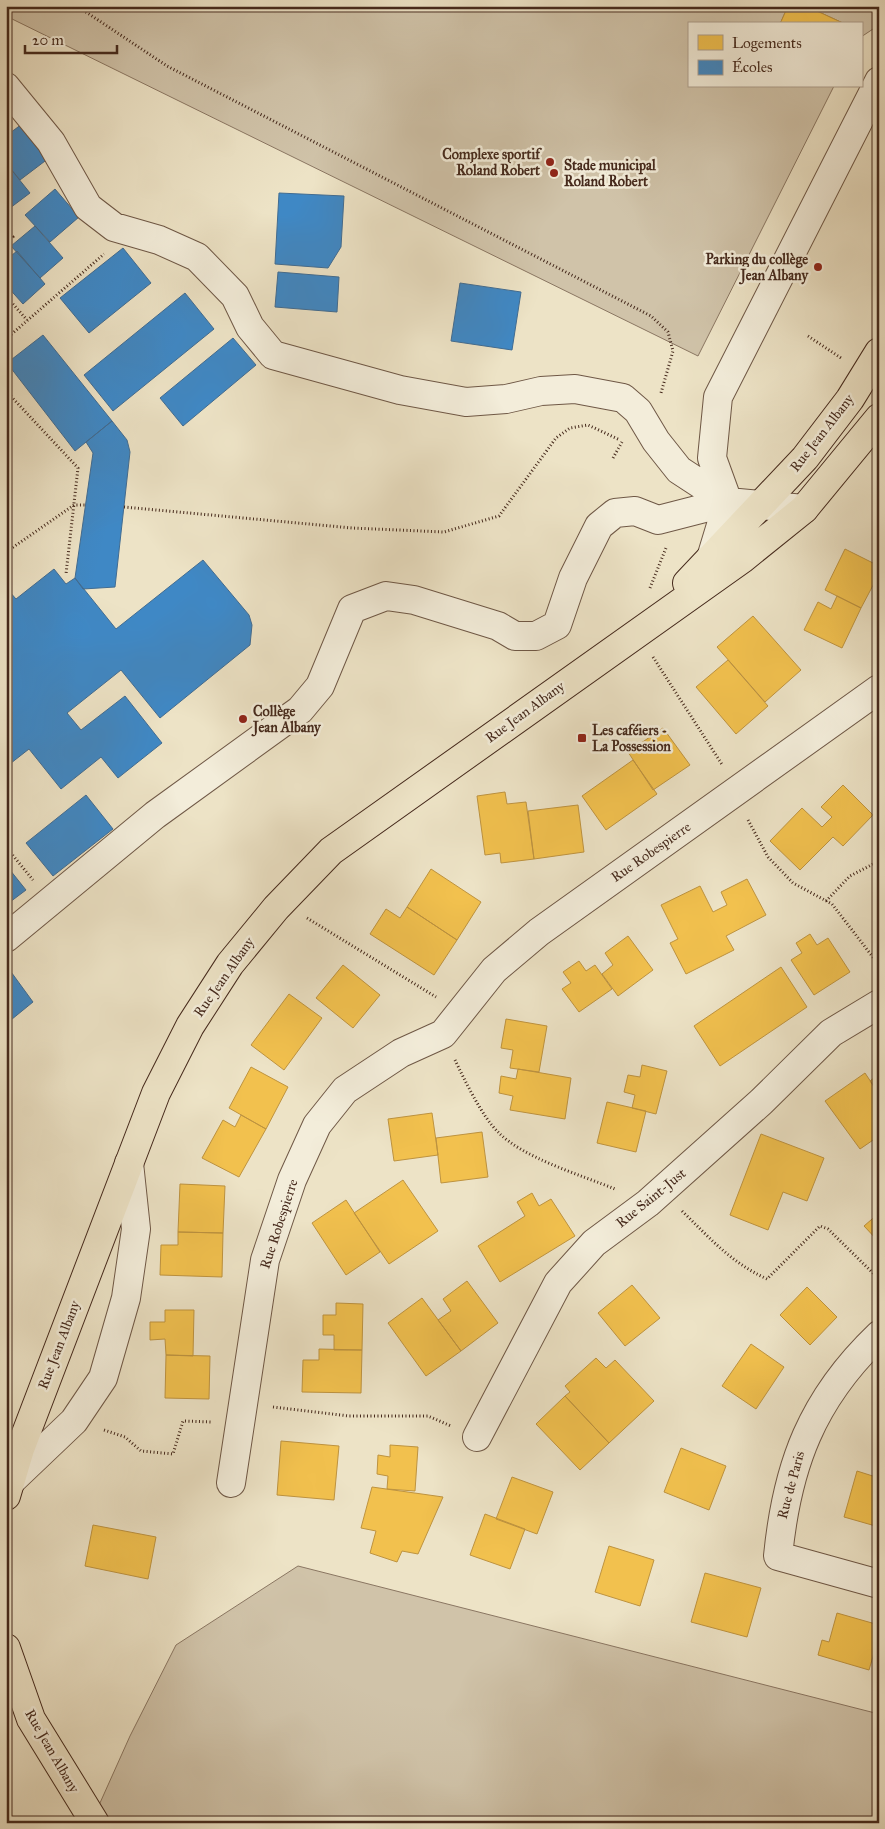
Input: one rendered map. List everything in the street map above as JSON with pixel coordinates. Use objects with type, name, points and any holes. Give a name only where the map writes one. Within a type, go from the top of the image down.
[{"type":"main road","name":"Rue Jean Albany","points":[[8,1488],[20,1449],[156,1093],[190,1026],[230,964],[281,902],[331,851],[711,558],[805,458],[850,399],[879,352]]},
{"type":"main road","name":"Rue Jean Albany","points":[[651,606],[742,559],[804,509],[879,418]]},
{"type":"main road","name":"Rue Jean Albany","points":[[6,1648],[31,1719],[96,1823]]},
{"type":"street","points":[[711,558],[728,502],[712,458],[718,397],[879,81]]},
{"type":"street","points":[[6,87],[51,142],[88,207],[114,227],[159,240],[198,257],[235,296],[250,328],[273,356],[400,390],[466,402],[506,399],[541,391],[575,389],[623,398],[638,411],[656,441],[679,470],[728,502]]},
{"type":"street","points":[[679,470],[699,467],[712,458]]},
{"type":"street","points":[[6,938],[155,815],[300,710],[320,686],[352,609],[386,596],[414,600],[498,626],[515,636],[536,636],[558,625],[573,578],[600,526],[615,513],[635,512],[658,520],[728,502],[804,509]]},
{"type":"street","name":"Rue Robespierre","points":[[231,1483],[265,1260],[292,1180],[317,1125],[345,1090],[401,1053],[443,1034],[494,970],[539,932],[879,689]]},
{"type":"street","name":"Rue Saint-Just","points":[[477,1437],[558,1283],[594,1243],[655,1197],[761,1102],[831,1033],[879,1004]]},
{"type":"street","points":[[8,1488],[74,1421],[103,1378],[126,1298],[136,1229],[129,1163]]},
{"type":"street","name":"Rue de Paris","points":[[879,1335],[824,1400],[804,1436],[782,1513],[778,1556],[879,1584]]},
{"type":"path","points":[[76,6],[167,66],[650,316],[668,332],[673,350],[659,399],[656,441]]},
{"type":"path","points":[[6,228],[13,237],[6,242]]},
{"type":"path","points":[[6,339],[128,231]]},
{"type":"path","points":[[6,296],[27,320]]},
{"type":"path","points":[[808,336],[848,362]]},
{"type":"path","points":[[6,391],[78,468],[66,574]]},
{"type":"path","points":[[124,507],[352,528],[444,532],[498,516],[556,438],[570,428],[588,425],[622,441]]},
{"type":"path","points":[[6,559],[9,550],[74,505],[85,505]]},
{"type":"path","points":[[651,606],[670,540]]},
{"type":"path","points":[[649,650],[736,791],[768,856],[793,883],[832,904],[879,965]]},
{"type":"path","points":[[6,846],[50,902]]},
{"type":"path","points":[[826,901],[850,876],[879,861]]},
{"type":"path","points":[[281,902],[460,1012]]},
{"type":"path","points":[[443,1034],[466,1084],[497,1132],[520,1149],[655,1197],[745,1269],[767,1279],[820,1226],[828,1229],[879,1279]]},
{"type":"shaded area","points":[[6,6],[788,6],[781,22],[688,22],[688,88],[833,88],[698,356],[6,16]]},
{"type":"shaded area","points":[[806,6],[879,6],[879,25],[862,36],[862,22],[841,22]]},
{"type":"shaded area","points":[[298,1566],[879,1714],[879,1823],[91,1823],[130,1736],[176,1645]]},
{"type":"building: Logements","points":[[788,6],[806,6],[841,22],[781,22]]},
{"type":"building: Logements","points":[[845,549],[879,566],[879,574],[861,608],[825,590]]},
{"type":"building: Logements","points":[[837,596],[861,608],[842,648],[804,630],[818,602],[831,609]]},
{"type":"building: Logements","points":[[753,616],[801,670],[765,702],[717,647]]},
{"type":"building: Logements","points":[[728,660],[768,706],[736,734],[696,687]]},
{"type":"building: Logements","points":[[663,728],[690,765],[653,790],[628,752]]},
{"type":"building: Logements","points":[[633,760],[657,794],[606,830],[582,796]]},
{"type":"building: Logements","points":[[843,785],[873,815],[843,846],[833,837],[800,870],[770,841],[802,808],[822,827],[832,817],[821,807]]},
{"type":"building: Logements","points":[[505,792],[507,804],[526,802],[534,859],[501,863],[500,853],[485,855],[477,796]]},
{"type":"building: Logements","points":[[578,805],[584,852],[534,859],[528,811]]},
{"type":"building: Logements","points":[[431,869],[481,902],[457,940],[407,907]]},
{"type":"building: Logements","points":[[747,879],[766,915],[726,936],[734,950],[686,974],[670,943],[678,939],[661,905],[700,886],[713,912],[727,905],[721,892]]},
{"type":"building: Logements","points":[[407,907],[457,940],[434,975],[370,934],[386,909],[400,918]]},
{"type":"building: Logements","points":[[810,934],[817,945],[828,938],[850,972],[814,995],[791,960],[802,953],[796,943]]},
{"type":"building: Logements","points":[[628,936],[653,970],[618,996],[602,974],[613,965],[605,953]]},
{"type":"building: Logements","points":[[579,961],[586,971],[595,965],[612,989],[579,1012],[562,989],[571,983],[563,972]]},
{"type":"building: Logements","points":[[343,965],[380,995],[353,1028],[316,998]]},
{"type":"building: Logements","points":[[781,967],[807,1007],[720,1066],[694,1026]]},
{"type":"building: Logements","points":[[289,994],[322,1018],[284,1070],[251,1045]]},
{"type":"building: Logements","points":[[506,1019],[547,1026],[539,1072],[510,1068],[513,1050],[501,1048]]},
{"type":"building: Logements","points":[[642,1065],[667,1071],[656,1114],[632,1108],[635,1095],[624,1092],[628,1075],[640,1077]]},
{"type":"building: Logements","points":[[251,1067],[288,1087],[266,1129],[229,1108]]},
{"type":"building: Logements","points":[[518,1069],[571,1078],[565,1119],[510,1110],[513,1096],[499,1093],[501,1076],[516,1079]]},
{"type":"building: Logements","points":[[865,1073],[879,1094],[879,1136],[860,1149],[825,1101]]},
{"type":"building: Logements","points":[[879,1074],[879,1094],[870,1081]]},
{"type":"building: Logements","points":[[607,1102],[646,1111],[636,1152],[597,1143]]},
{"type":"building: Logements","points":[[432,1113],[438,1155],[394,1161],[388,1119]]},
{"type":"building: Logements","points":[[241,1115],[266,1129],[239,1177],[202,1158],[223,1120],[235,1127]]},
{"type":"building: Logements","points":[[482,1132],[488,1177],[441,1183],[436,1138]]},
{"type":"building: Logements","points":[[761,1134],[824,1158],[807,1201],[783,1192],[768,1230],[730,1215]]},
{"type":"building: Logements","points":[[403,1180],[438,1231],[389,1264],[354,1213]]},
{"type":"building: Logements","points":[[180,1184],[225,1186],[223,1233],[178,1232]]},
{"type":"building: Logements","points":[[532,1193],[539,1206],[551,1199],[575,1236],[500,1282],[478,1246],[525,1216],[517,1202]]},
{"type":"building: Logements","points":[[346,1200],[380,1252],[346,1275],[312,1223]]},
{"type":"building: Logements","points":[[879,1213],[879,1242],[864,1226]]},
{"type":"building: Logements","points":[[178,1232],[223,1233],[222,1277],[160,1275],[161,1245],[178,1245]]},
{"type":"building: Logements","points":[[467,1281],[498,1323],[461,1351],[438,1320],[451,1311],[443,1299]]},
{"type":"building: Logements","points":[[632,1285],[660,1318],[625,1346],[598,1313]]},
{"type":"building: Logements","points":[[807,1287],[837,1317],[810,1345],[780,1315]]},
{"type":"building: Logements","points":[[422,1298],[461,1351],[426,1376],[388,1323]]},
{"type":"building: Logements","points":[[336,1303],[363,1304],[362,1350],[334,1350],[334,1335],[323,1335],[323,1315],[336,1315]]},
{"type":"building: Logements","points":[[165,1310],[194,1310],[193,1356],[166,1355],[165,1339],[150,1340],[150,1322],[165,1322]]},
{"type":"building: Logements","points":[[751,1344],[784,1367],[756,1409],[722,1386]]},
{"type":"building: Logements","points":[[319,1349],[362,1350],[361,1393],[302,1392],[303,1360],[319,1360]]},
{"type":"building: Logements","points":[[166,1355],[210,1356],[209,1399],[165,1398]]},
{"type":"building: Logements","points":[[596,1358],[606,1368],[615,1360],[654,1401],[609,1443],[565,1396],[570,1392],[565,1386]]},
{"type":"building: Logements","points":[[565,1396],[609,1443],[580,1470],[536,1424]]},
{"type":"building: Logements","points":[[879,1429],[879,1446],[875,1445]]},
{"type":"building: Logements","points":[[281,1441],[339,1446],[334,1500],[277,1495]]},
{"type":"building: Logements","points":[[390,1445],[418,1447],[415,1491],[387,1489],[388,1476],[377,1474],[378,1455],[390,1457]]},
{"type":"building: Logements","points":[[681,1448],[726,1466],[709,1510],[664,1492]]},
{"type":"building: Logements","points":[[857,1471],[879,1478],[879,1527],[844,1517]]},
{"type":"building: Logements","points":[[512,1477],[553,1492],[537,1534],[496,1519]]},
{"type":"building: Logements","points":[[372,1487],[443,1497],[418,1554],[402,1551],[397,1562],[370,1553],[376,1531],[361,1528]]},
{"type":"building: Logements","points":[[485,1514],[525,1529],[510,1569],[470,1555]]},
{"type":"building: Logements","points":[[93,1525],[156,1537],[148,1579],[85,1566]]},
{"type":"building: Logements","points":[[609,1546],[654,1560],[640,1606],[595,1592]]},
{"type":"building: Logements","points":[[705,1573],[761,1588],[747,1637],[691,1622]]},
{"type":"building: Logements","points":[[837,1613],[879,1625],[879,1636],[869,1670],[818,1655],[822,1640],[829,1642]]},
{"type":"building: Écoles","points":[[22,124],[49,158],[20,180],[6,163],[6,136]]},
{"type":"building: Écoles","points":[[6,163],[30,193],[6,211]]},
{"type":"building: Écoles","points":[[55,189],[79,217],[50,242],[25,215]]},
{"type":"building: Écoles","points":[[279,193],[344,196],[341,247],[328,268],[275,264]]},
{"type":"building: Écoles","points":[[35,226],[63,258],[40,278],[11,246]]},
{"type":"building: Écoles","points":[[123,248],[151,283],[89,333],[60,298]]},
{"type":"building: Écoles","points":[[17,251],[45,284],[23,304],[6,285],[6,260]]},
{"type":"building: Écoles","points":[[278,272],[339,277],[337,312],[275,307]]},
{"type":"building: Écoles","points":[[460,283],[521,292],[512,350],[451,341]]},
{"type":"building: Écoles","points":[[185,293],[214,329],[113,411],[84,375]]},
{"type":"building: Écoles","points":[[43,335],[112,421],[75,451],[7,363]]},
{"type":"building: Écoles","points":[[233,338],[256,365],[183,426],[160,398]]},
{"type":"building: Écoles","points":[[112,421],[127,440],[130,452],[115,587],[83,589],[75,578],[93,453],[86,442]]},
{"type":"building: Écoles","points":[[203,560],[249,615],[252,625],[250,645],[160,718],[121,670],[67,713],[81,730],[125,696],[162,743],[118,778],[101,757],[61,789],[29,749],[6,767],[6,593],[9,591],[16,599],[54,569],[66,584],[75,578],[116,629]]},
{"type":"building: Écoles","points":[[86,795],[113,829],[53,876],[26,843]]},
{"type":"building: Écoles","points":[[6,865],[26,890],[6,905]]},
{"type":"building: Écoles","points":[[6,965],[33,1002],[6,1024]]},
{"type":"place","name":"Complexe sportif Roland Robert","points":[[550,162]]},
{"type":"place","name":"Stade municipal Roland Robert","points":[[554,173]]},
{"type":"place","name":"Parking du collège Jean Albany","points":[[818,267]]},
{"type":"place","name":"Collège Jean Albany","points":[[243,719]]},
{"type":"place","name":"Les caféiers - La Possession","points":[[582,738]]}]
